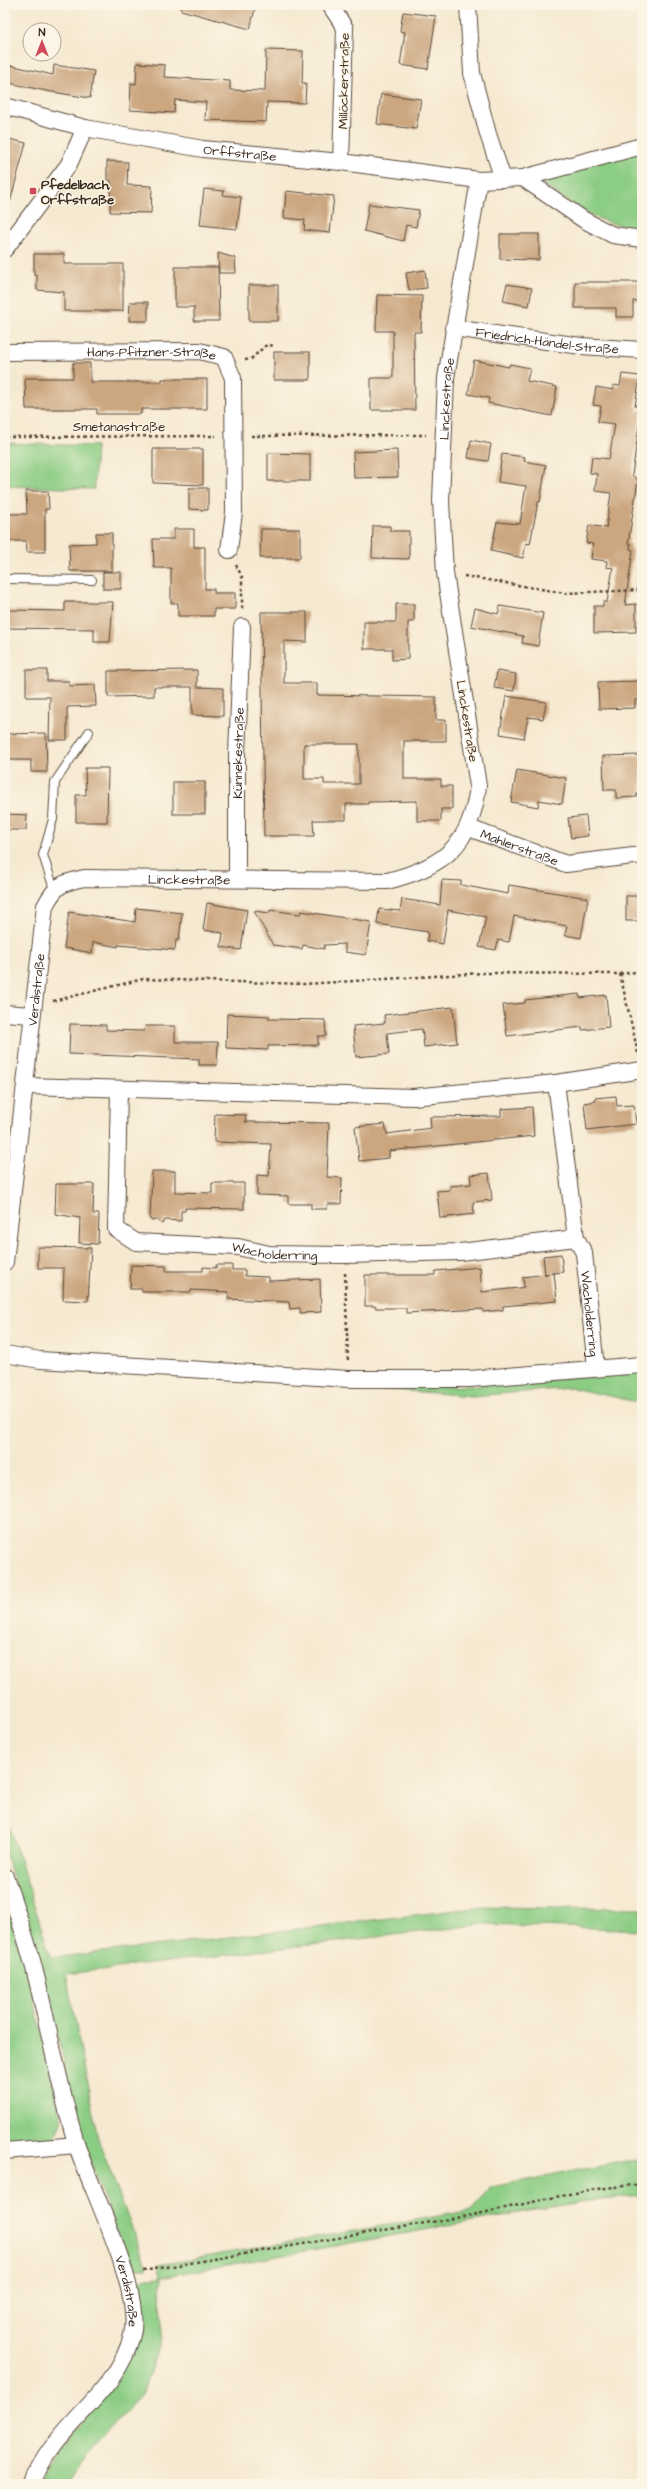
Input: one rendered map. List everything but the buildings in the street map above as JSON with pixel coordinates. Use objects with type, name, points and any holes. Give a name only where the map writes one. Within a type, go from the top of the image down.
[{"type":"street","name":"Millöckerstraße","points":[[330,5],[345,28],[341,162]]},
{"type":"street","points":[[468,5],[472,73],[488,134],[503,179]]},
{"type":"street","name":"Orffstraße","points":[[5,106],[85,128],[203,149],[341,162],[479,180],[523,178],[642,146]]},
{"type":"street","points":[[5,249],[69,164],[85,128]]},
{"type":"street","points":[[523,178],[584,220],[613,235],[642,239]]},
{"type":"street","name":"Linckestraße","points":[[54,889],[64,883],[84,878],[387,881],[417,874],[437,862],[456,846],[469,828],[475,810],[478,786],[445,573],[441,500],[446,378],[453,328],[479,180]]},
{"type":"street","name":"Friedrich-Händel-Straße","points":[[453,328],[581,346],[642,350]]},
{"type":"street","name":"Hans-Pfitzner-Straße","points":[[5,352],[199,351],[224,357],[233,378],[234,512],[229,550]]},
{"type":"street","name":"Künnekestraße","points":[[237,879],[237,754],[242,627]]},
{"type":"street","name":"Mahlerstraße","points":[[469,828],[566,864],[642,855]]},
{"type":"street","name":"Verdistraße","points":[[5,1262],[7,1226],[26,1086],[32,1011],[45,906],[54,889]]},
{"type":"street","points":[[5,1013],[32,1011]]},
{"type":"street","points":[[26,1086],[120,1090],[413,1097],[556,1083],[640,1062]]},
{"type":"street","name":"Wacholderring","points":[[556,1083],[576,1238],[584,1253],[596,1368]]},
{"type":"street","name":"Wacholderring","points":[[120,1090],[116,1229],[136,1242],[238,1247],[270,1254],[344,1255],[460,1252],[576,1238]]},
{"type":"street","points":[[5,1354],[40,1360],[349,1379],[470,1379],[642,1365]]},
{"type":"street","name":"Verdistraße","points":[[5,1876],[33,1967],[77,2145],[125,2273],[132,2295],[134,2312],[133,2333],[126,2356],[110,2379],[47,2451],[32,2484]]},
{"type":"street","points":[[5,2151],[77,2145]]},
{"type":"lane","points":[[5,579],[92,580]]},
{"type":"lane","points":[[54,889],[43,855],[53,819],[54,782],[89,732]]},
{"type":"path","points":[[226,363],[251,358],[265,346],[275,345]]},
{"type":"path","name":"Smetanastraße","points":[[5,437],[443,435]]},
{"type":"path","points":[[229,550],[242,577],[242,627]]},
{"type":"path","points":[[445,573],[565,593],[642,590]]},
{"type":"path","points":[[32,1011],[143,979],[305,984],[483,973],[620,974],[642,971]]},
{"type":"path","points":[[620,974],[640,1062]]},
{"type":"path","points":[[344,1255],[349,1379]]},
{"type":"path","points":[[125,2273],[473,2215],[588,2190],[642,2184]]},
{"type":"path","points":[[5,2483],[13,2484]]},
{"type":"green space","points":[[642,150],[642,229],[626,227],[588,214],[542,183],[543,177]]},
{"type":"green space","points":[[6,443],[96,446],[94,489],[5,486]]},
{"type":"green space","points":[[642,1371],[642,1403],[572,1388],[472,1396],[356,1387],[470,1386]]},
{"type":"green space","points":[[5,1813],[51,1958],[483,1907],[642,1909],[642,1930],[486,1924],[66,1974],[98,2139],[147,2268],[130,2268],[84,2145],[41,1967],[5,1853]]},
{"type":"green space","points":[[5,1899],[29,1978],[62,2122],[55,2138],[5,2142]]},
{"type":"green space","points":[[642,2158],[642,2196],[580,2202],[161,2277],[162,2337],[142,2394],[93,2445],[67,2484],[39,2484],[55,2452],[117,2382],[141,2312],[137,2282],[147,2278],[160,2277],[158,2265],[473,2210],[491,2187]]},
{"type":"place","name":"Pfedelbach, Orffstraße","points":[[33,191]]}]
